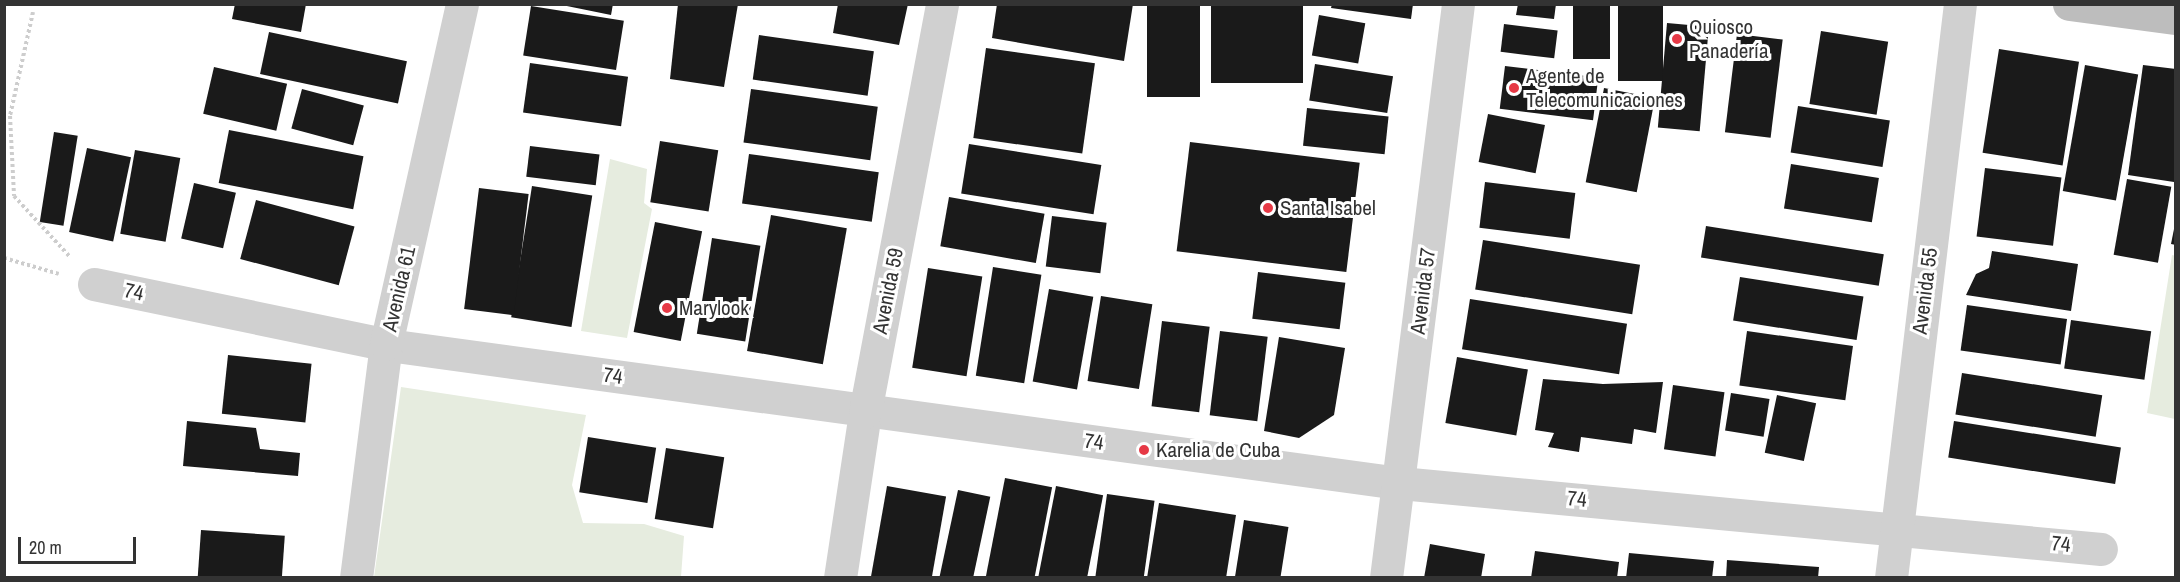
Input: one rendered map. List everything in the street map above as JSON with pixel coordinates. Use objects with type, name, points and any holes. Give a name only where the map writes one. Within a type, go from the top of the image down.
[{"type":"street","name":"Avenida 61","points":[[356,578],[386,344],[462,4]]},
{"type":"street","name":"Avenida 59","points":[[840,578],[865,412],[942,4]]},
{"type":"street","name":"Avenida 57","points":[[1386,578],[1400,483],[1458,4]]},
{"type":"street","name":"Avenida 55","points":[[1891,578],[1960,4]]},
{"type":"street","points":[[2069,4],[2175,18]]},
{"type":"street","name":"74","points":[[94,284],[386,344],[865,412],[1400,483],[1897,527],[2101,549]]},
{"type":"path","points":[[33,12],[10,116],[15,196],[94,284]]},
{"type":"path","points":[[4,258],[94,284]]},
{"type":"shaded area","points":[[610,159],[647,169],[644,203],[652,209],[627,338],[581,331]]},
{"type":"shaded area","points":[[2172,255],[2176,256],[2175,419],[2147,413]]},
{"type":"shaded area","points":[[401,387],[586,415],[572,485],[583,523],[644,524],[684,536],[681,577],[374,577]]},
{"type":"building","points":[[235,4],[306,4],[301,32],[232,19]]},
{"type":"building","points":[[557,4],[613,4],[611,15]]},
{"type":"building","points":[[678,4],[738,4],[724,87],[670,79]]},
{"type":"building","points":[[838,4],[908,4],[899,45],[833,33]]},
{"type":"building","points":[[997,4],[1133,4],[1124,61],[992,38]]},
{"type":"building","points":[[1147,4],[1200,4],[1200,97],[1147,97]]},
{"type":"building","points":[[1211,4],[1303,4],[1303,83],[1211,83]]},
{"type":"building","points":[[1332,4],[1413,4],[1411,19],[1331,8]]},
{"type":"building","points":[[1518,4],[1556,4],[1554,19],[1516,15]]},
{"type":"building","points":[[1573,4],[1610,4],[1610,59],[1573,59]]},
{"type":"building","points":[[1618,4],[1663,4],[1663,81],[1618,81]]},
{"type":"building","points":[[531,6],[624,21],[616,70],[523,55]]},
{"type":"building","points":[[1319,15],[1365,23],[1358,64],[1312,55]]},
{"type":"building","points":[[1667,23],[1709,27],[1700,131],[1658,128]]},
{"type":"building","points":[[1504,24],[1558,31],[1554,58],[1501,52]]},
{"type":"building","points":[[1821,31],[1888,42],[1877,115],[1809,104]]},
{"type":"building","points":[[269,32],[407,61],[398,103],[260,74]]},
{"type":"building","points":[[1737,34],[1783,40],[1771,138],[1725,132]]},
{"type":"building","points":[[759,35],[874,51],[868,96],[753,80]]},
{"type":"building","points":[[986,48],[1095,63],[1082,153],[973,138]]},
{"type":"building","points":[[1999,49],[2079,62],[2063,165],[1983,153]]},
{"type":"building","points":[[530,63],[628,77],[621,126],[523,113]]},
{"type":"building","points":[[1315,64],[1393,76],[1387,113],[1309,101]]},
{"type":"building","points":[[2085,65],[2138,74],[2116,200],[2063,191]]},
{"type":"building","points":[[2143,65],[2176,69],[2174,182],[2128,175]]},
{"type":"building","points":[[1505,66],[1598,77],[1593,120],[1500,109]]},
{"type":"building","points":[[214,67],[287,84],[276,131],[203,114]]},
{"type":"building","points":[[1604,88],[1655,98],[1637,192],[1586,182]]},
{"type":"building","points":[[302,89],[364,106],[353,145],[291,129]]},
{"type":"building","points":[[751,89],[878,107],[870,160],[743,142]]},
{"type":"building","points":[[1798,106],[1890,121],[1883,167],[1791,152]]},
{"type":"building","points":[[1307,108],[1389,117],[1385,154],[1303,146]]},
{"type":"building","points":[[1488,114],[1545,125],[1536,173],[1479,162]]},
{"type":"building","points":[[229,130],[363,156],[353,209],[219,183]]},
{"type":"building","points":[[54,132],[78,136],[63,226],[40,222]]},
{"type":"building","points":[[660,141],[718,150],[709,211],[650,202]]},
{"type":"building","name":"Santa Isabel","points":[[1190,142],[1360,163],[1346,272],[1177,251]]},
{"type":"building","points":[[969,144],[1101,165],[1094,214],[961,193]]},
{"type":"building","points":[[530,146],[599,155],[596,185],[526,177]]},
{"type":"building","points":[[87,148],[131,157],[113,241],[69,232]]},
{"type":"building","points":[[135,150],[180,158],[166,242],[120,234]]},
{"type":"building","points":[[749,154],[879,172],[872,222],[742,204]]},
{"type":"building","points":[[1791,164],[1879,178],[1872,222],[1784,208]]},
{"type":"building","points":[[1985,168],[2061,177],[2053,246],[1977,236]]},
{"type":"building","points":[[2127,179],[2171,187],[2158,263],[2114,255]]},
{"type":"building","points":[[1485,182],[1575,193],[1570,239],[1479,228]]},
{"type":"building","points":[[194,183],[236,193],[223,248],[181,239]]},
{"type":"building","points":[[532,186],[592,196],[571,327],[511,317]]},
{"type":"building","points":[[479,188],[529,194],[514,315],[464,309]]},
{"type":"building","points":[[949,197],[1045,214],[1036,263],[940,246]]},
{"type":"building","points":[[256,200],[355,226],[339,285],[240,259]]},
{"type":"building","points":[[771,215],[847,228],[823,364],[747,351]]},
{"type":"building","points":[[1052,216],[1107,223],[1100,273],[1046,267]]},
{"type":"building","points":[[2176,219],[2176,245],[2171,244]]},
{"type":"building","points":[[655,222],[702,231],[681,341],[634,332]]},
{"type":"building","points":[[1706,226],[1884,254],[1879,286],[1701,258]]},
{"type":"building","points":[[712,238],[760,246],[745,341],[697,334]]},
{"type":"building","points":[[1483,240],[1640,265],[1632,314],[1475,289]]},
{"type":"building","points":[[1992,251],[2078,264],[2071,311],[1966,295],[1976,274],[1989,268]]},
{"type":"building","points":[[993,267],[1041,275],[1024,383],[976,376]]},
{"type":"building","points":[[928,268],[982,277],[967,376],[912,368]]},
{"type":"building","points":[[1258,272],[1345,283],[1340,329],[1252,319]]},
{"type":"building","points":[[1740,277],[1863,297],[1857,340],[1733,320]]},
{"type":"building","points":[[1049,289],[1093,297],[1077,389],[1033,382]]},
{"type":"building","points":[[1101,296],[1152,304],[1139,389],[1088,381]]},
{"type":"building","points":[[1470,299],[1627,324],[1619,374],[1462,349]]},
{"type":"building","points":[[1967,305],[2067,319],[2061,365],[1961,351]]},
{"type":"building","points":[[2071,320],[2151,331],[2144,380],[2064,369]]},
{"type":"building","points":[[1162,321],[1210,327],[1199,412],[1152,406]]},
{"type":"building","points":[[1220,331],[1268,337],[1257,421],[1210,415]]},
{"type":"building","points":[[1747,331],[1853,346],[1845,400],[1739,385]]},
{"type":"building","points":[[1279,337],[1345,348],[1334,415],[1299,438],[1264,431]]},
{"type":"building","points":[[228,355],[312,364],[305,422],[222,414]]},
{"type":"building","points":[[1457,357],[1528,370],[1516,435],[1445,423]]},
{"type":"building","points":[[1962,373],[2102,395],[2096,437],[1955,414]]},
{"type":"building","points":[[1543,379],[1603,384],[1663,382],[1656,433],[1634,429],[1632,444],[1581,437],[1579,452],[1548,447],[1554,433],[1535,430]]},
{"type":"building","points":[[1673,385],[1724,392],[1715,457],[1664,449]]},
{"type":"building","points":[[1731,393],[1770,399],[1764,437],[1725,431]]},
{"type":"building","points":[[1777,395],[1816,403],[1804,461],[1765,453]]},
{"type":"building","points":[[187,421],[256,428],[260,449],[300,453],[298,476],[183,466]]},
{"type":"building","points":[[1954,421],[2121,447],[2115,484],[1948,458]]},
{"type":"building","points":[[588,437],[656,448],[647,503],[579,492]]},
{"type":"building","points":[[666,448],[724,457],[713,528],[655,519]]},
{"type":"building","points":[[1005,478],[1052,487],[1034,578],[986,578]]},
{"type":"building","points":[[887,486],[946,496],[932,578],[871,578]]},
{"type":"building","points":[[1056,486],[1103,495],[1087,578],[1038,578]]},
{"type":"building","points":[[958,490],[990,497],[973,578],[939,578]]},
{"type":"building","points":[[1107,494],[1155,501],[1144,578],[1095,578]]},
{"type":"building","points":[[1159,503],[1236,515],[1226,578],[1147,578]]},
{"type":"building","points":[[1244,520],[1288,527],[1280,578],[1235,578]]},
{"type":"building","points":[[201,530],[285,536],[282,578],[198,578]]},
{"type":"building","points":[[1430,544],[1485,554],[1481,578],[1424,578]]},
{"type":"building","points":[[1535,551],[1619,562],[1617,578],[1531,578]]},
{"type":"building","points":[[1629,553],[1714,561],[1712,578],[1626,578]]},
{"type":"building","points":[[1727,560],[1819,567],[1818,578],[1726,578]]},
{"type":"place","name":"Quiosco Panadería","points":[[1677,39]]},
{"type":"place","name":"Agente de Telecomunicaciones","points":[[1514,88]]},
{"type":"place","name":"Santa Isabel","points":[[1268,208]]},
{"type":"place","name":"Marylook","points":[[667,308]]},
{"type":"place","name":"Karelia de Cuba","points":[[1144,450]]}]
